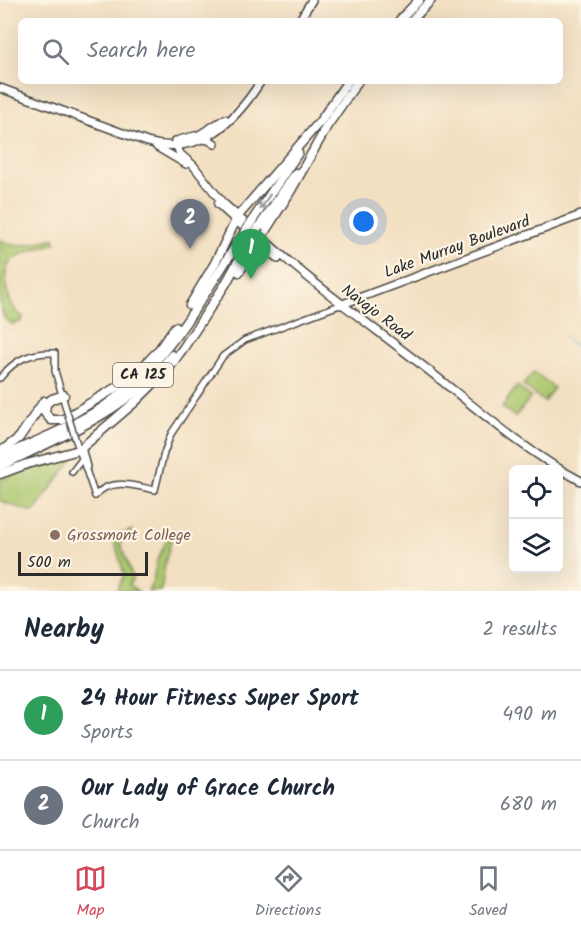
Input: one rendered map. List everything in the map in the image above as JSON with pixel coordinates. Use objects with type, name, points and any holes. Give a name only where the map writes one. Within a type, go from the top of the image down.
[{"type":"highway","points":[[402,18],[419,0]]},
{"type":"highway","points":[[414,18],[430,0]]},
{"type":"highway","name":"CA 125","points":[[335,108],[347,84]]},
{"type":"highway","name":"CA 125","points":[[0,466],[102,417],[136,393],[152,378],[179,346],[251,239],[256,224],[325,119],[355,84]]},
{"type":"highway","points":[[27,444],[85,413],[114,393],[158,351],[188,308],[215,263],[237,219],[325,119]]},
{"type":"highway","name":"CA 125","points":[[256,224],[325,130],[325,119]]},
{"type":"highway","points":[[188,308],[290,192],[325,130]]},
{"type":"highway","points":[[0,474],[80,447],[142,395],[169,368],[196,330],[251,239]]},
{"type":"highway","name":"CA 125","points":[[0,458],[102,408],[147,373],[251,239]]},
{"type":"highway","points":[[62,394],[50,399],[45,406],[46,416],[52,421],[62,420],[132,378]]},
{"type":"highway","points":[[0,453],[19,438],[46,399],[62,394]]},
{"type":"highway","points":[[48,444],[54,444],[102,423],[142,395]]},
{"type":"main road","points":[[297,18],[310,2]]},
{"type":"main road","points":[[301,18],[310,2]]},
{"type":"main road","points":[[147,142],[158,145],[175,143],[219,125],[240,106],[254,84]]},
{"type":"main road","points":[[198,135],[215,144],[214,138],[218,132],[240,112],[259,84]]},
{"type":"main road","points":[[0,86],[110,127],[188,162]]},
{"type":"main road","points":[[110,127],[148,139],[175,143]]},
{"type":"main road","points":[[188,162],[182,149],[198,135]]},
{"type":"main road","name":"Navajo Road","points":[[175,143],[180,154],[237,219],[251,239],[289,268],[322,289],[372,332],[546,465]]},
{"type":"main road","name":"Lake Murray Boulevard","points":[[86,468],[95,496],[103,488],[122,484],[155,490],[171,434],[223,356],[245,340],[340,305],[348,305],[581,217]]},
{"type":"main road","name":"Navajo Road","points":[[251,239],[384,336],[539,456],[581,483]]},
{"type":"main road","points":[[372,332],[381,337],[384,336]]},
{"type":"main road","points":[[0,378],[14,363],[26,356],[35,353],[55,353],[62,394],[87,465],[86,468]]},
{"type":"main road","points":[[80,447],[86,468]]},
{"type":"main road","points":[[72,472],[80,447]]},
{"type":"main road","name":"Navajo Road","points":[[563,475],[581,483]]},
{"type":"green space","points":[[54,238],[55,243],[26,253],[10,262],[7,268],[7,291],[13,306],[23,317],[21,322],[12,324],[5,319],[0,307],[0,239],[19,245]]},
{"type":"green space","points":[[534,372],[554,388],[544,402],[523,385]]},
{"type":"green space","points":[[517,386],[531,397],[515,417],[502,407]]},
{"type":"green space","points":[[73,459],[33,512],[0,501],[0,480],[41,465]]},
{"type":"green space","points":[[132,530],[131,535],[120,543],[133,578],[129,585],[138,591],[117,591],[124,574],[114,540],[117,536]]},
{"type":"green space","points":[[170,533],[173,533],[161,591],[148,591],[153,581],[157,560]]},
{"type":"waterway","points":[[563,336],[581,350]]},
{"type":"place","name":"Our Lady of Grace Church","points":[[190,249]]},
{"type":"place","name":"24 Hour Fitness Super Sport","points":[[251,279]]},
{"type":"place","name":"Grossmont College","points":[[55,535]]}]
